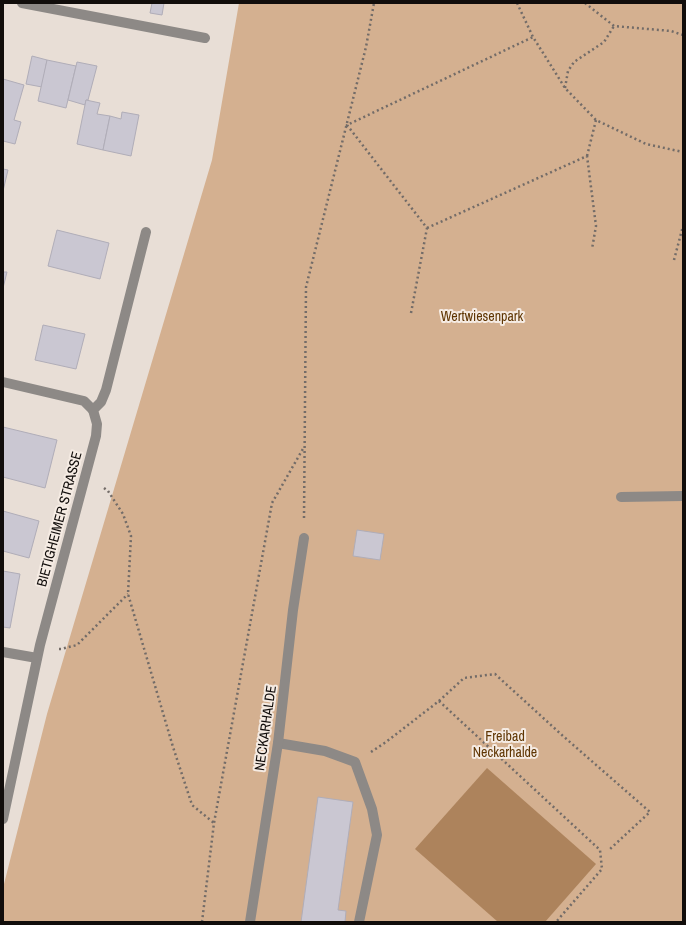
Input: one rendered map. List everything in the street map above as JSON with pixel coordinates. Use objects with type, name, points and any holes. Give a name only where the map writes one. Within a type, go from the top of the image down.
[{"type":"street","points":[[22,3],[205,38]]},
{"type":"street","points":[[3,382],[84,401],[93,410],[101,402],[106,390],[146,232]]},
{"type":"street","name":"BIETIGHEIMER STRASSE","points":[[3,819],[40,645],[96,430],[97,424],[93,410]]},
{"type":"street","points":[[622,497],[683,496]]},
{"type":"street","name":"NECKARHALDE","points":[[250,922],[278,743],[293,610],[304,538]]},
{"type":"street","points":[[3,652],[38,658]]},
{"type":"street","points":[[278,743],[324,751],[355,762],[372,809],[377,835],[359,922]]},
{"type":"path","points":[[304,538],[306,287],[366,47],[374,3]]},
{"type":"path","points":[[517,3],[533,37],[565,88],[596,120],[646,144],[683,152]]},
{"type":"path","points":[[585,3],[614,26],[671,31],[683,35]]},
{"type":"path","points":[[565,88],[568,71],[574,62],[604,42],[614,26]]},
{"type":"path","points":[[347,125],[533,37]]},
{"type":"path","points":[[592,249],[596,226],[588,156],[596,120]]},
{"type":"path","points":[[347,125],[427,228],[411,313]]},
{"type":"path","points":[[427,228],[588,156]]},
{"type":"path","points":[[674,260],[683,226]]},
{"type":"path","points":[[202,922],[214,823],[272,503],[305,446]]},
{"type":"path","points":[[86,473],[108,491],[123,514],[131,536],[128,594],[173,747],[192,805],[214,823]]},
{"type":"path","points":[[40,645],[62,649],[77,645],[128,594]]},
{"type":"path","points":[[355,762],[386,742],[438,701],[464,678],[495,674],[650,812],[610,849]]},
{"type":"path","points":[[438,701],[600,850],[602,869],[556,922]]},
{"type":"green space","points":[[239,3],[683,3],[683,922],[3,922],[3,888],[47,714],[212,160]]},
{"type":"shaded area","points":[[487,768],[596,864],[545,922],[498,922],[415,849]]},
{"type":"building","points":[[152,3],[164,3],[162,15],[150,13]]},
{"type":"building","points":[[32,56],[47,60],[42,87],[26,84]]},
{"type":"building","points":[[47,60],[76,66],[66,108],[38,101]]},
{"type":"building","points":[[77,62],[97,66],[88,100],[86,100],[85,105],[68,100]]},
{"type":"building","points":[[3,79],[24,85],[14,120],[21,122],[15,144],[3,141]]},
{"type":"building","points":[[86,100],[100,103],[97,114],[110,116],[103,150],[77,144]]},
{"type":"building","points":[[122,112],[139,115],[131,156],[103,150],[110,116],[121,119]]},
{"type":"building","points":[[3,169],[8,170],[3,191]]},
{"type":"building","points":[[57,230],[109,243],[100,279],[48,266]]},
{"type":"building","points":[[3,272],[7,272],[3,288]]},
{"type":"building","points":[[43,325],[85,334],[76,369],[35,360]]},
{"type":"building","points":[[3,427],[57,440],[45,488],[3,477]]},
{"type":"building","points":[[3,511],[39,521],[29,558],[3,551]]},
{"type":"building","points":[[357,530],[384,534],[380,560],[353,556]]},
{"type":"building","points":[[3,571],[20,574],[10,628],[3,627]]},
{"type":"building","points":[[318,797],[353,802],[338,910],[346,911],[345,922],[301,922]]},
{"type":"park label","name":"Wertwiesenpark","points":[[482,316]]},
{"type":"park label","name":"Freibad Neckarhalde","points":[[505,744]]}]
